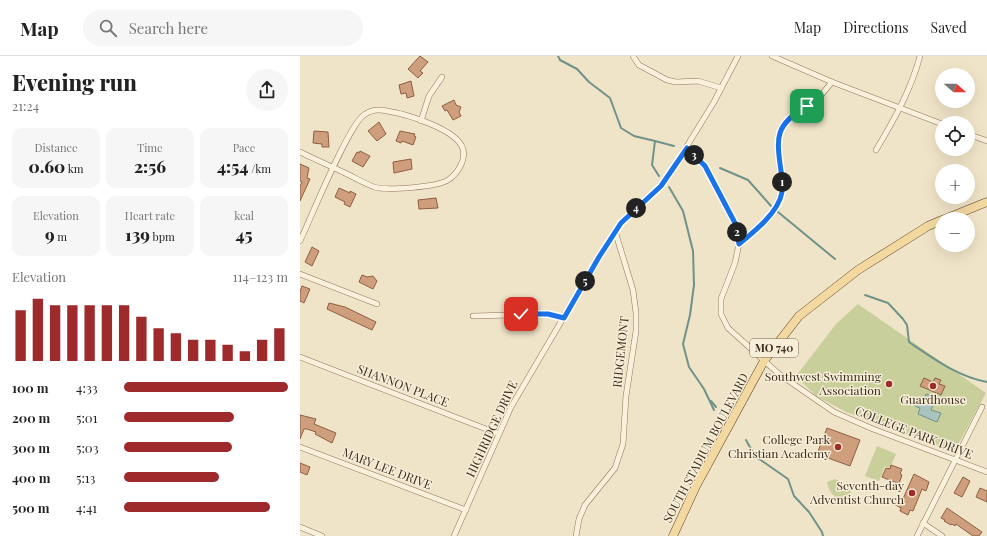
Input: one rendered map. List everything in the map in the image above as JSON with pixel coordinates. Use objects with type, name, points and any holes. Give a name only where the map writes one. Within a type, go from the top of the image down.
[{"type":"main road","points":[[962,212],[987,202]]},
{"type":"main road","name":"SOUTH STADIUM BOULEVARD","points":[[673,536],[696,486],[764,361],[799,316],[858,270],[935,223]]},
{"type":"street","points":[[633,56],[639,66],[667,80],[676,82],[698,81],[721,88]]},
{"type":"street","points":[[615,231],[621,223],[661,186],[687,148],[738,56]]},
{"type":"street","points":[[772,56],[832,82],[935,121]]},
{"type":"street","points":[[876,150],[901,108],[916,71],[920,56]]},
{"type":"street","points":[[420,121],[429,96],[442,77]]},
{"type":"street","points":[[739,244],[756,230],[776,208],[782,192],[778,149],[779,134],[784,124],[792,115],[822,94],[832,82]]},
{"type":"street","points":[[300,152],[334,168],[374,187],[386,189],[411,188],[447,181],[458,171],[463,159],[463,149],[454,136],[448,132],[420,121],[386,111],[374,110],[363,115],[355,124],[334,168],[300,241]]},
{"type":"street","points":[[975,137],[987,141]]},
{"type":"street","name":"COLLEGE PARK DRIVE","points":[[687,148],[705,166],[735,223],[739,244],[735,264],[721,299],[721,314],[728,328],[779,374],[834,412],[873,429],[987,472]]},
{"type":"street","name":"HIGHRIDGE DRIVE","points":[[454,536],[499,434],[522,388],[615,231]]},
{"type":"street","name":"RIDGEMONT","points":[[576,536],[581,512],[615,468],[624,444],[626,396],[636,331],[636,313],[633,290],[615,231]]},
{"type":"street","points":[[300,274],[377,304]]},
{"type":"street","points":[[473,316],[548,314],[564,318]]},
{"type":"street","name":"SHANNON PLACE","points":[[300,357],[499,434]]},
{"type":"street","points":[[917,536],[982,407]]},
{"type":"street","name":"MARY LEE DRIVE","points":[[300,447],[466,510]]},
{"type":"street","points":[[923,523],[942,536]]},
{"type":"street","points":[[300,527],[322,536]]},
{"type":"green space","name":"Southwest Swimming Association","points":[[858,304],[986,393],[954,452],[846,412],[816,396],[796,376],[836,324]]},
{"type":"green space","points":[[877,446],[896,454],[890,468],[885,466],[879,481],[865,476]]},
{"type":"green space","points":[[835,479],[850,485],[852,489],[846,502],[836,497],[829,490],[827,482]]},
{"type":"water","points":[[926,394],[936,397],[931,410],[941,413],[937,422],[918,414],[920,408],[915,406],[918,398],[924,400]]},
{"type":"building","points":[[420,56],[428,62],[420,71],[423,73],[418,78],[408,69]]},
{"type":"building","points":[[411,81],[414,96],[407,98],[406,93],[401,94],[399,85]]},
{"type":"building","points":[[454,100],[456,105],[461,107],[459,112],[461,116],[453,120],[447,110],[445,111],[442,106]]},
{"type":"building","points":[[379,122],[386,134],[377,141],[368,131]]},
{"type":"building","points":[[314,131],[328,132],[329,147],[322,147],[322,144],[313,143]]},
{"type":"building","points":[[400,131],[415,134],[414,136],[416,137],[413,145],[402,141],[401,143],[396,141]]},
{"type":"building","points":[[360,151],[370,156],[363,167],[352,161],[357,152],[359,153]]},
{"type":"building","points":[[411,159],[412,169],[394,173],[393,162]]},
{"type":"building","points":[[300,164],[309,168],[307,178],[310,179],[300,201],[300,186],[302,182],[300,181]]},
{"type":"building","points":[[339,188],[356,194],[350,207],[344,204],[345,202],[335,197]]},
{"type":"building","points":[[436,198],[438,208],[419,209],[418,200]]},
{"type":"building","points":[[312,247],[319,251],[312,266],[305,262]]},
{"type":"building","points":[[362,275],[367,277],[373,276],[377,281],[373,289],[359,282]]},
{"type":"building","points":[[302,286],[310,289],[304,303],[300,301]]},
{"type":"building","points":[[329,303],[345,307],[376,322],[372,330],[327,309]]},
{"type":"building","name":"Guardhouse","points":[[924,378],[933,382],[935,378],[941,380],[939,384],[945,386],[941,395],[920,386]]},
{"type":"building","points":[[300,415],[316,419],[314,424],[336,433],[332,443],[315,434],[316,432],[307,429],[304,429],[300,439]]},
{"type":"building","name":"College Park Christian Academy","points":[[827,428],[860,440],[850,466],[817,454]]},
{"type":"building","points":[[300,463],[310,467],[307,475],[300,472]]},
{"type":"building","points":[[891,465],[902,469],[899,484],[882,477],[886,468],[890,469]]},
{"type":"building","name":"Seventh-day Adventist Church","points":[[914,474],[929,482],[926,491],[922,489],[913,511],[910,510],[908,515],[900,511],[901,508],[892,503],[895,498],[902,501]]},
{"type":"building","points":[[963,477],[970,481],[962,497],[954,493]]},
{"type":"building","points":[[980,488],[987,491],[987,502],[976,497]]},
{"type":"building","points":[[947,508],[982,532],[979,536],[973,536],[956,524],[955,526],[952,524],[951,525],[944,521],[945,520],[941,518]]},
{"type":"waterway","points":[[558,56],[560,60],[577,69],[589,82],[610,98],[621,128],[634,136],[655,141],[652,165],[659,176]]},
{"type":"waterway","points":[[655,141],[674,146]]},
{"type":"waterway","points":[[720,168],[748,180],[771,206]]},
{"type":"waterway","points":[[669,187],[683,211],[693,251],[694,285],[690,315],[683,344],[689,367],[704,389],[714,410]]},
{"type":"waterway","points":[[778,212],[835,259]]},
{"type":"waterway","points":[[865,295],[888,303],[903,319],[907,325],[909,342],[937,361],[956,371],[966,376],[987,382]]},
{"type":"waterway","points":[[711,401],[716,407]]},
{"type":"waterway","points":[[746,440],[755,456],[788,479],[794,496],[809,512],[823,536]]},
{"type":"place","name":"Southwest Swimming Association","points":[[889,384]]},
{"type":"place","name":"Guardhouse","points":[[933,386]]},
{"type":"place","name":"College Park Christian Academy","points":[[838,447]]},
{"type":"place","name":"Seventh-day Adventist Church","points":[[912,493]]},
{"type":"route","points":[[521,314],[548,314],[564,318],[599,257],[621,223],[661,186],[687,148],[705,166],[729,210],[735,223],[739,244],[756,230],[776,208],[782,192],[782,176],[778,149],[779,134],[784,124],[792,115],[807,106]]}]
